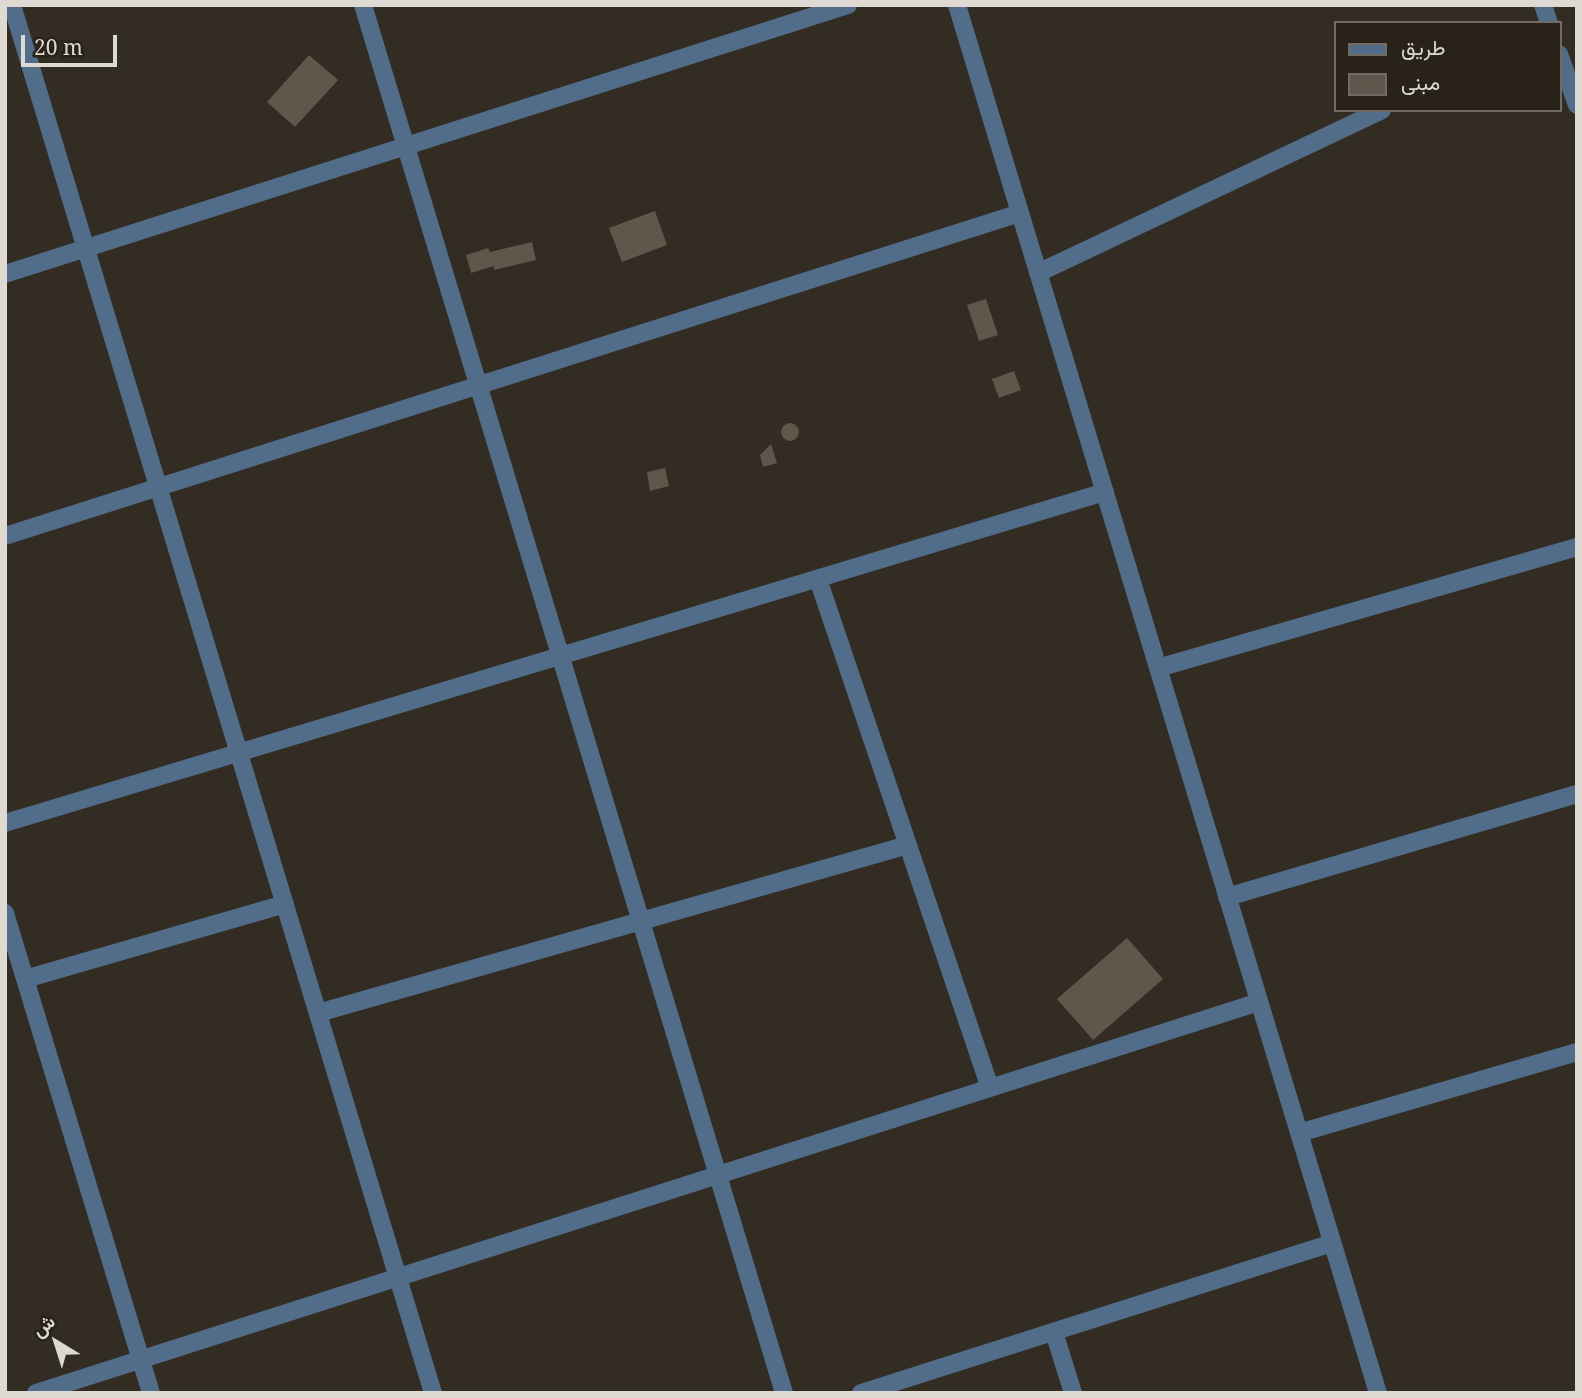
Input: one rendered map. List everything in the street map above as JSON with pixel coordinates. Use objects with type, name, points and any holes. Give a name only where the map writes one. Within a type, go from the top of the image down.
[{"type":"street","points":[[12,5],[433,1393]]},
{"type":"street","points":[[363,5],[784,1393]]},
{"type":"street","points":[[5,274],[848,5]]},
{"type":"street","points":[[957,5],[1378,1393]]},
{"type":"street","points":[[1561,60],[1577,105]]},
{"type":"street","points":[[1038,273],[1378,112]]},
{"type":"street","points":[[5,536],[1020,213]]},
{"type":"street","points":[[5,823],[1105,492]]},
{"type":"street","points":[[1158,668],[1577,547]]},
{"type":"street","points":[[818,579],[990,1088]]},
{"type":"street","points":[[1227,897],[1577,794]]},
{"type":"street","points":[[318,1013],[908,845]]},
{"type":"street","points":[[25,979],[285,904]]},
{"type":"street","points":[[5,913],[151,1393]]},
{"type":"street","points":[[36,1393],[1259,1002]]},
{"type":"street","points":[[1299,1133],[1577,1052]]},
{"type":"street","points":[[861,1393],[1332,1243]]},
{"type":"street","points":[[1054,1332],[1073,1393]]},
{"type":"building","points":[[309,55],[338,80],[295,127],[267,102]]},
{"type":"building","points":[[655,211],[667,245],[622,262],[609,228]]},
{"type":"building","points":[[532,242],[536,260],[494,270],[494,266],[471,273],[466,255],[488,248],[490,252]]},
{"type":"building","points":[[986,299],[998,335],[979,341],[967,305]]},
{"type":"building","points":[[1014,371],[1021,390],[999,398],[992,379]]},
{"type":"building","points":[[790,423],[796,426],[799,432],[796,438],[790,441],[784,438],[781,432],[784,426]]},
{"type":"building","points":[[771,444],[777,463],[763,467],[760,455]]},
{"type":"building","points":[[665,468],[669,486],[650,491],[647,472]]},
{"type":"building","points":[[1127,938],[1163,979],[1093,1040],[1057,999]]}]
